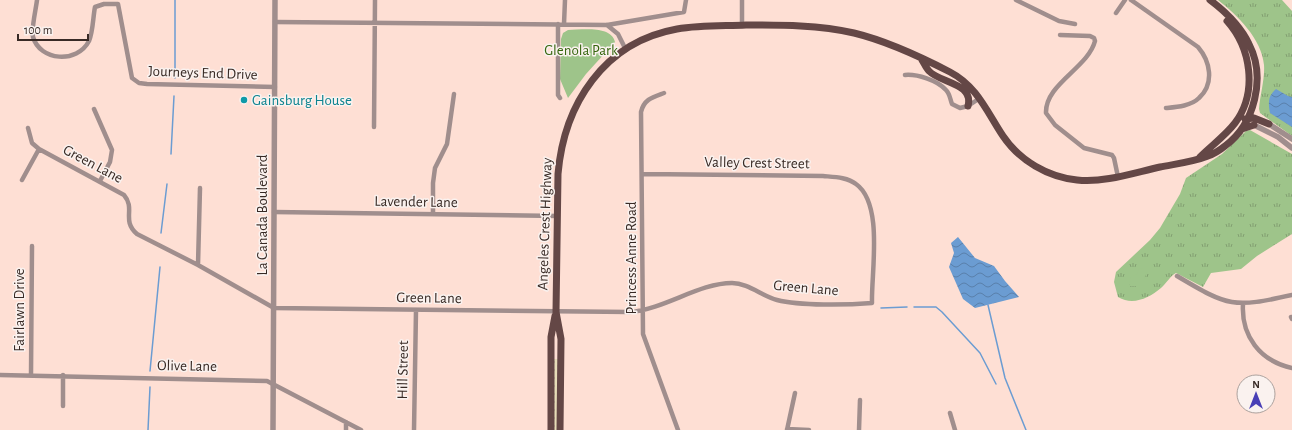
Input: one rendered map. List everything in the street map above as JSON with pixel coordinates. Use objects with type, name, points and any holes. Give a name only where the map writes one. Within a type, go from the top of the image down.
[{"type":"main road","name":"Angeles Crest Highway","points":[[1198,158],[1226,135],[1236,122],[1243,110],[1249,80],[1248,59],[1238,36],[1220,13],[1203,0]]},
{"type":"main road","name":"Angeles Crest Highway","points":[[551,430],[551,337],[556,312],[558,165],[562,140],[573,109],[595,76],[626,50],[652,37],[676,29],[742,25],[822,28],[854,33],[922,60],[962,80],[980,98],[1007,142],[1022,157],[1035,166],[1050,174],[1075,180],[1097,181],[1198,158],[1217,152],[1228,144],[1248,118],[1253,104],[1256,73],[1253,53],[1250,44],[1229,15],[1210,0]]},
{"type":"main road","points":[[922,60],[929,71],[954,84],[967,94],[969,100],[968,106]]},
{"type":"main road","points":[[1240,130],[1254,125],[1248,118],[1246,110],[1250,96],[1249,80]]},
{"type":"main road","points":[[1253,104],[1256,116],[1269,124]]},
{"type":"main road","points":[[1198,158],[1221,145],[1244,120],[1248,118],[1254,118],[1269,124]]},
{"type":"main road","name":"Angeles Crest Highway","points":[[556,312],[561,340],[560,430]]},
{"type":"street","name":"Journeys End Drive","points":[[37,0],[32,35],[38,48],[52,56],[65,57],[80,51],[89,40],[95,7],[104,4],[118,4],[132,78],[138,83],[163,85],[274,87]]},
{"type":"street","name":"La Canada Boulevard","points":[[273,430],[275,0]]},
{"type":"street","points":[[374,127],[375,0]]},
{"type":"street","points":[[564,0],[564,24]]},
{"type":"street","points":[[275,22],[607,25],[684,12],[686,0]]},
{"type":"street","points":[[742,0],[742,25]]},
{"type":"street","points":[[1016,0],[1040,11],[1058,22],[1075,24]]},
{"type":"street","points":[[1116,13],[1125,0]]},
{"type":"street","points":[[1131,0],[1198,47],[1205,54],[1210,74],[1208,82],[1199,98],[1185,105],[1166,108]]},
{"type":"street","points":[[558,24],[558,95],[560,98]]},
{"type":"street","points":[[607,25],[618,34],[626,50]]},
{"type":"street","points":[[1060,35],[1093,36],[1095,41],[1087,57],[1048,99],[1046,112],[1055,125],[1084,148],[1112,155],[1118,177]]},
{"type":"street","points":[[905,75],[916,75],[942,86],[947,90],[952,104],[960,108],[968,106],[980,98]]},
{"type":"street","name":"Princess Anne Road","points":[[664,93],[652,97],[643,104],[641,158],[643,174],[642,311],[644,341],[678,430]]},
{"type":"street","points":[[433,214],[432,183],[435,168],[447,144],[454,94]]},
{"type":"street","points":[[94,109],[112,150],[110,162],[100,181]]},
{"type":"street","points":[[1269,124],[1292,139]]},
{"type":"street","points":[[1254,125],[1278,137],[1292,148]]},
{"type":"street","name":"Green Lane","points":[[28,128],[32,143],[39,149],[120,192],[126,198],[129,205],[128,223],[131,229],[137,234],[198,264],[274,308],[556,312],[642,311],[710,287],[731,283],[738,283],[765,296],[779,300],[810,303],[872,303]]},
{"type":"street","name":"Green Lane","points":[[22,180],[39,149]]},
{"type":"street","name":"Valley Crest Street","points":[[643,174],[837,177],[856,184],[865,192],[871,209],[874,248],[872,303]]},
{"type":"street","points":[[198,264],[200,188]]},
{"type":"street","name":"Lavender Lane","points":[[274,212],[558,216]]},
{"type":"street","name":"Fairlawn Drive","points":[[31,375],[32,246]]},
{"type":"street","points":[[1177,276],[1216,299],[1243,304],[1292,295]]},
{"type":"street","points":[[1243,304],[1244,322],[1250,339],[1257,349],[1272,360],[1292,368]]},
{"type":"street","name":"Hill Street","points":[[414,430],[416,310]]},
{"type":"street","name":"Olive Lane","points":[[0,375],[63,375],[259,380],[273,383],[361,430]]},
{"type":"street","points":[[63,375],[63,406]]},
{"type":"street","points":[[795,393],[787,429],[809,430]]},
{"type":"street","points":[[859,430],[860,400]]},
{"type":"street","points":[[950,412],[955,430]]},
{"type":"street","points":[[346,422],[346,430]]},
{"type":"green space","points":[[1218,0],[1282,0],[1292,11],[1292,136],[1260,113],[1259,109],[1264,65],[1259,46],[1254,37],[1240,20]]},
{"type":"green space","name":"Glenola Park","points":[[588,29],[602,31],[608,33],[615,42],[586,74],[568,98],[560,79],[561,39],[563,33],[568,30]]},
{"type":"green space","points":[[1250,130],[1292,154],[1292,234],[1257,256],[1241,269],[1211,273],[1203,287],[1176,273],[1161,288],[1146,298],[1129,301],[1118,297],[1114,282],[1116,272],[1150,240],[1160,228],[1180,194],[1186,178],[1222,154],[1246,131]]},
{"type":"green space","points":[[1243,158],[1247,160],[1249,164],[1247,168],[1243,170],[1239,168],[1237,164],[1239,160]]},
{"type":"green space","points":[[1143,268],[1147,272],[1144,279],[1137,286],[1129,286],[1131,277],[1137,274],[1139,269]]},
{"type":"sand","points":[[554,359],[558,359],[557,430],[553,430]]},
{"type":"water","points":[[1276,89],[1292,97],[1292,127],[1270,113],[1269,100],[1271,94]]},
{"type":"water","points":[[958,237],[975,258],[994,266],[1019,297],[975,308],[963,299],[949,267],[954,253],[951,243]]},
{"type":"waterway","points":[[175,0],[175,78]]},
{"type":"waterway","points":[[171,154],[174,96]]},
{"type":"waterway","points":[[161,233],[167,184]]},
{"type":"waterway","points":[[150,371],[160,267]]},
{"type":"waterway","points":[[988,305],[1005,378],[1026,430]]},
{"type":"waterway","points":[[881,308],[907,307]]},
{"type":"waterway","points":[[914,307],[936,307],[942,312],[980,353],[996,384]]},
{"type":"waterway","points":[[148,430],[150,387]]},
{"type":"place","name":"Gainsburg House","points":[[244,100]]}]
